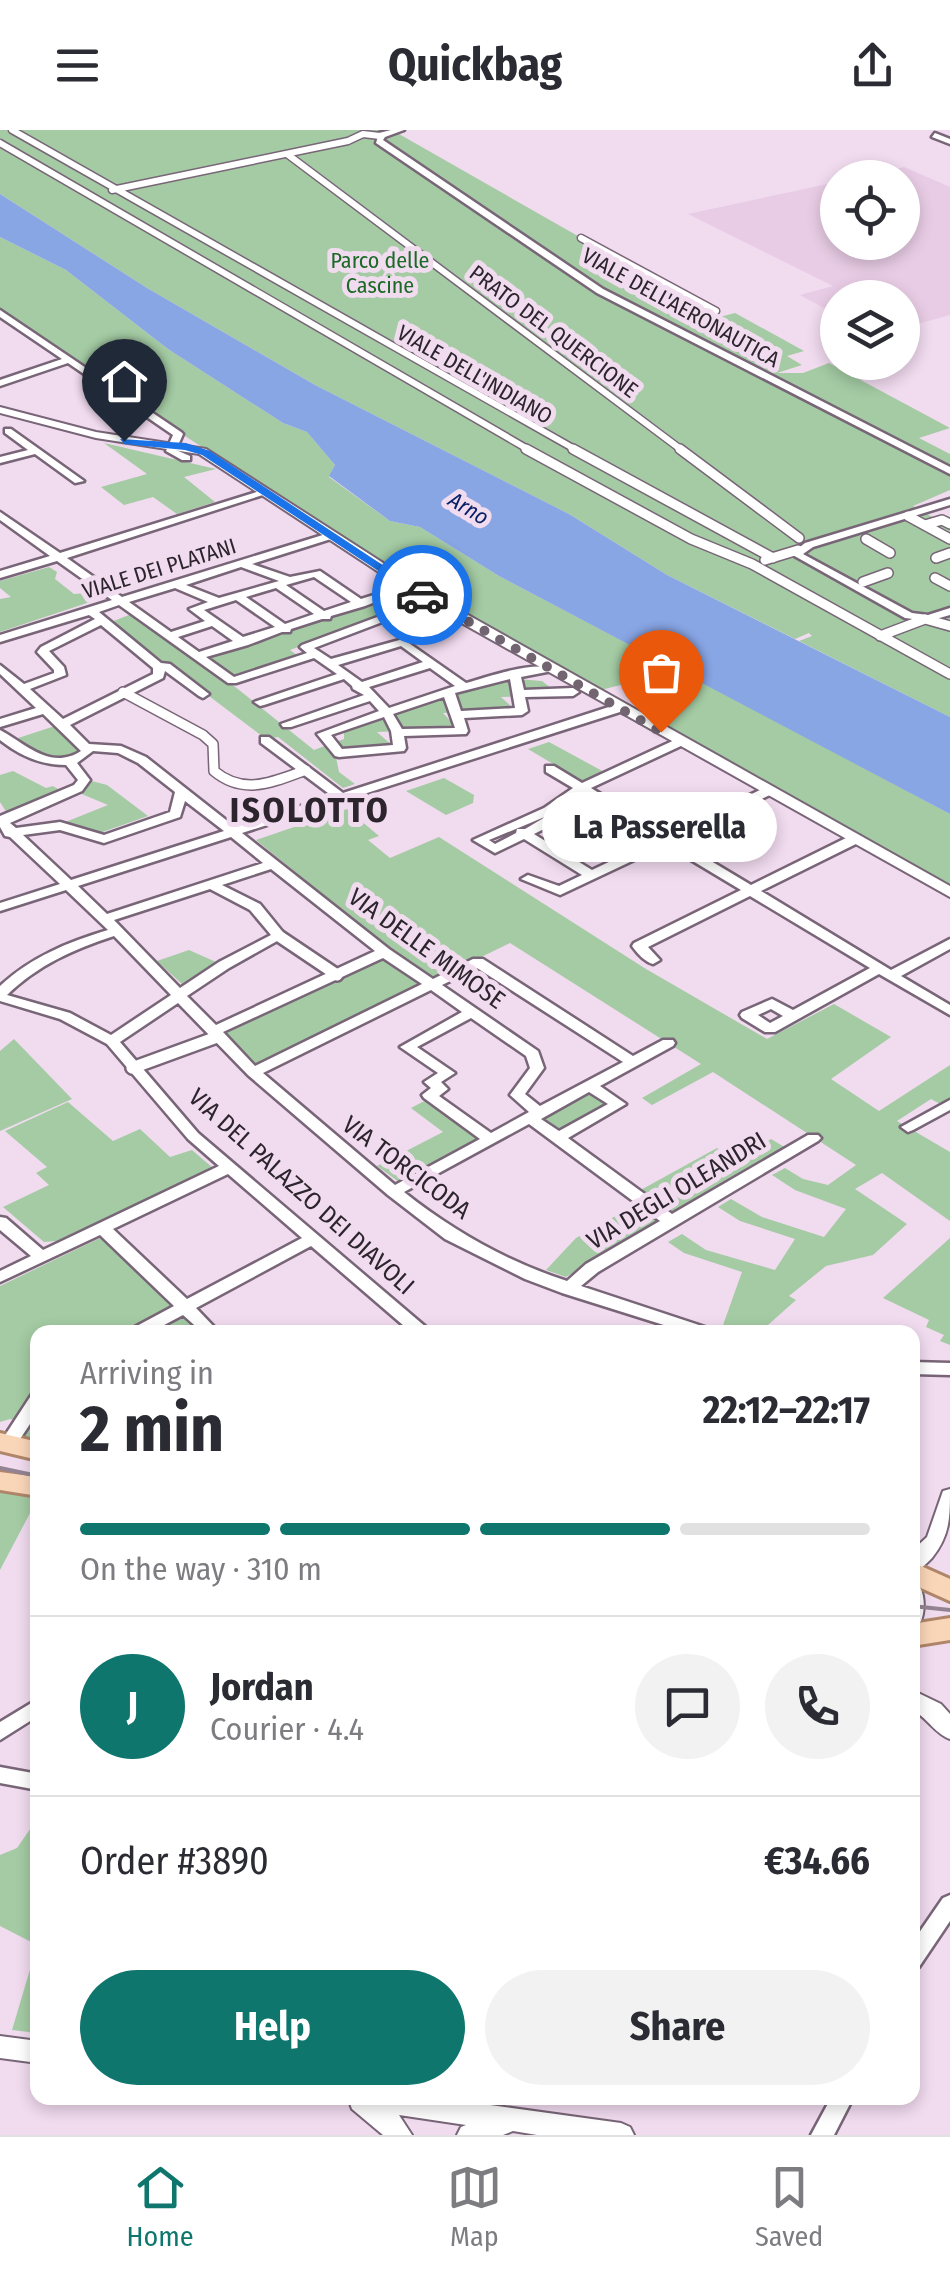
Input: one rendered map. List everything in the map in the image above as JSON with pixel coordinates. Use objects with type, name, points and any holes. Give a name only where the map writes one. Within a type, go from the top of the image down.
[{"type":"main road","points":[[4,1443],[30,1449]]},
{"type":"main road","points":[[0,1480],[30,1485]]},
{"type":"main road","points":[[920,1573],[950,1591]]},
{"type":"main road","points":[[920,1633],[950,1629]]},
{"type":"street","name":"VIALE DELL'INDIANO","points":[[12,130],[420,363],[770,555]]},
{"type":"street","points":[[93,194],[287,154],[363,132],[380,136],[400,130]]},
{"type":"street","points":[[935,135],[950,142]]},
{"type":"street","name":"VIALE DELL'AERONAUTICA","points":[[380,136],[381,143],[600,292],[950,471]]},
{"type":"street","points":[[0,144],[93,194],[563,470],[735,560],[752,564],[950,674]]},
{"type":"street","points":[[26,158],[52,152]]},
{"type":"street","name":"PRATO DEL QUERCIONE","points":[[287,154],[798,544]]},
{"type":"street","points":[[582,238],[716,310]]},
{"type":"street","points":[[189,250],[215,246]]},
{"type":"street","points":[[0,313],[68,360],[186,458],[232,470]]},
{"type":"street","points":[[0,383],[68,360]]},
{"type":"street","points":[[392,370],[420,363]]},
{"type":"street","points":[[0,410],[96,436],[202,451],[409,587],[548,668],[572,686],[598,715]]},
{"type":"street","points":[[8,431],[79,481]]},
{"type":"street","points":[[0,460],[36,451]]},
{"type":"street","points":[[0,575],[264,493]]},
{"type":"street","points":[[752,564],[798,544],[950,502]]},
{"type":"street","points":[[0,515],[232,681],[431,600]]},
{"type":"street","points":[[908,516],[950,539]]},
{"type":"street","points":[[925,525],[942,520],[950,524]]},
{"type":"street","name":"VIALE DEI PLATANI","points":[[0,639],[97,616],[118,602],[330,536]]},
{"type":"street","points":[[866,539],[890,553]]},
{"type":"street","points":[[798,544],[796,554],[803,559],[922,619],[950,626]]},
{"type":"street","points":[[936,558],[950,553]]},
{"type":"street","points":[[242,564],[284,583],[326,617]]},
{"type":"street","points":[[244,643],[196,609],[316,573],[361,604]]},
{"type":"street","points":[[864,582],[888,573]]},
{"type":"street","points":[[935,578],[950,586]]},
{"type":"street","points":[[175,584],[219,602]]},
{"type":"street","points":[[200,655],[409,587]]},
{"type":"street","points":[[238,596],[286,630]]},
{"type":"street","points":[[22,688],[60,675],[44,649],[97,616],[132,607]]},
{"type":"street","points":[[880,636],[950,611]]},
{"type":"street","points":[[97,616],[159,667],[166,666],[204,694]]},
{"type":"street","points":[[384,619],[405,632],[403,642]]},
{"type":"street","points":[[172,635],[214,622]]},
{"type":"street","points":[[403,642],[466,688]]},
{"type":"street","points":[[328,664],[403,642]]},
{"type":"street","points":[[310,650],[390,712],[399,733],[400,748],[339,753],[323,734],[390,712],[449,694],[466,688],[548,668]]},
{"type":"street","points":[[357,686],[433,664]]},
{"type":"street","points":[[63,724],[159,676],[159,667]]},
{"type":"street","points":[[0,668],[86,746],[85,755],[70,762],[21,752],[0,734]]},
{"type":"street","points":[[458,715],[522,712],[516,674]]},
{"type":"street","points":[[260,702],[344,676]]},
{"type":"street","points":[[519,694],[572,686],[950,892]]},
{"type":"street","points":[[123,692],[153,712],[181,718],[206,736],[213,744],[214,771],[230,784],[248,789],[306,770]]},
{"type":"street","points":[[399,733],[462,731],[449,694]]},
{"type":"street","points":[[286,724],[370,697]]},
{"type":"street","points":[[0,723],[45,708]]},
{"type":"street","points":[[0,907],[618,708]]},
{"type":"street","points":[[265,740],[340,796]]},
{"type":"street","points":[[548,810],[558,817],[522,832],[496,849],[480,840],[548,810],[581,788],[679,742]]},
{"type":"street","name":"VIA DELLE MIMOSE","points":[[86,746],[128,752],[384,952],[533,1054],[537,1068],[516,1095],[536,1117]]},
{"type":"street","points":[[4,825],[78,788],[84,780],[70,762]]},
{"type":"street","points":[[550,768],[950,1011]]},
{"type":"street","points":[[528,879],[560,890],[768,791]]},
{"type":"street","points":[[4,825],[60,826],[104,840],[176,814],[181,792]]},
{"type":"street","name":"VIA TORCICODA","points":[[4,825],[111,925],[253,1072],[392,1192],[452,1235],[506,1264],[568,1289],[680,1325]]},
{"type":"street","points":[[522,832],[592,876]]},
{"type":"street","points":[[653,960],[639,946],[855,839]]},
{"type":"street","points":[[0,996],[22,970],[65,947],[212,884],[272,864]]},
{"type":"street","points":[[212,884],[220,892],[255,908],[279,936],[336,975]]},
{"type":"street","points":[[112,1041],[224,965],[279,936]]},
{"type":"street","points":[[793,1016],[950,944]]},
{"type":"street","points":[[132,1068],[214,1035],[384,952]]},
{"type":"street","points":[[253,1072],[478,962],[633,1062]]},
{"type":"street","name":"VIA DEL PALAZZO DEI DIAVOLI","points":[[0,996],[65,1016],[112,1041],[192,1136],[413,1325]]},
{"type":"street","points":[[472,1012],[407,1047],[448,1073],[431,1082],[441,1089],[429,1095],[492,1140]]},
{"type":"street","points":[[392,1192],[668,1043]]},
{"type":"street","points":[[558,1138],[619,1104],[592,1087]]},
{"type":"street","points":[[908,1127],[950,1104]]},
{"type":"street","points":[[536,1117],[558,1138],[671,1222]]},
{"type":"street","name":"VIA DEGLI OLEANDRI","points":[[568,1289],[583,1274],[814,1138]]},
{"type":"street","points":[[0,1277],[227,1168]]},
{"type":"street","points":[[0,1222],[42,1257]]},
{"type":"street","points":[[103,1230],[203,1325]]},
{"type":"street","points":[[152,1325],[310,1240]]},
{"type":"street","points":[[920,1368],[950,1369]]},
{"type":"street","points":[[4,1443],[30,1409]]},
{"type":"street","points":[[920,1559],[936,1541],[950,1496]]},
{"type":"street","points":[[920,1703],[933,1710],[950,1730]]},
{"type":"street","points":[[0,1732],[30,1711]]},
{"type":"street","points":[[0,1775],[30,1781]]},
{"type":"street","points":[[920,1949],[950,1904]]},
{"type":"street","points":[[0,2047],[30,2051]]},
{"type":"street","points":[[368,2105],[399,2135]]},
{"type":"street","points":[[413,2105],[621,2135]]},
{"type":"street","points":[[822,2135],[838,2105]]},
{"type":"street","points":[[470,2135],[520,2119]]},
{"type":"shaded area","points":[[920,174],[950,187],[950,315],[920,323],[920,280],[821,280],[688,214],[820,186],[820,260],[920,260]]},
{"type":"shaded area","points":[[820,290],[820,306],[800,295]]},
{"type":"green space","name":"Parco delle Cascine","points":[[0,130],[392,130],[720,317],[735,313],[804,351],[787,356],[802,365],[777,373],[803,373],[820,366],[820,380],[861,380],[950,428],[919,438],[950,454],[950,490],[913,506],[950,527],[950,717],[799,641],[812,636],[809,633],[795,639],[667,575],[569,514],[315,385],[147,288],[0,194]]},
{"type":"green space","points":[[0,237],[66,270],[168,349],[283,423],[307,432],[335,465],[329,477],[390,521],[420,527],[499,576],[693,678],[668,690],[644,679],[597,691],[412,583],[188,438],[0,309]]},
{"type":"green space","points":[[104,443],[216,469],[184,477],[215,502],[177,514],[153,497],[124,505],[101,487],[147,474]]},
{"type":"green space","points":[[49,567],[57,572],[55,579],[74,594],[87,593],[93,601],[0,632],[0,599],[11,597],[0,588],[0,581]]},
{"type":"green space","points":[[403,591],[421,602],[290,650],[301,658],[229,682],[314,750],[344,739],[344,732],[506,678],[542,681],[560,695],[501,697],[514,709],[443,713],[458,729],[377,732],[394,747],[335,752],[339,772],[355,784],[343,788],[278,737],[266,739],[111,622],[134,613],[198,658]]},
{"type":"green space","points":[[702,682],[950,814],[950,887],[667,729],[672,696]]},
{"type":"green space","points":[[58,725],[83,753],[46,756],[12,740]]},
{"type":"green space","points":[[549,742],[606,773],[585,783],[528,749]]},
{"type":"green space","points":[[13,771],[63,792],[7,813],[0,802],[0,775]]},
{"type":"green space","points":[[444,778],[474,795],[473,803],[446,815],[406,791]]},
{"type":"green space","points":[[88,780],[107,785],[148,816],[94,835],[63,823],[108,805],[77,792]]},
{"type":"green space","points":[[347,809],[379,836],[368,840],[390,858],[439,837],[646,969],[767,1039],[834,1004],[891,1037],[831,1079],[879,1111],[950,1065],[950,1100],[942,1105],[931,1099],[897,1121],[950,1152],[950,1221],[882,1173],[855,1189],[907,1224],[873,1255],[826,1266],[789,1296],[796,1300],[768,1325],[723,1325],[742,1272],[684,1253],[668,1242],[682,1234],[706,1250],[775,1270],[795,1239],[740,1221],[718,1207],[731,1199],[762,1217],[824,1237],[846,1209],[795,1190],[772,1175],[785,1168],[803,1179],[828,1185],[856,1165],[713,1072],[652,1105],[642,1098],[701,1064],[510,943],[430,982],[256,840]]},
{"type":"green space","points":[[189,950],[216,962],[183,985],[157,961]]},
{"type":"green space","points":[[383,956],[424,983],[256,1064],[221,1032]]},
{"type":"green space","points":[[14,1039],[72,1099],[0,1131],[0,1051]]},
{"type":"green space","points":[[592,1090],[614,1104],[559,1135],[538,1120]]},
{"type":"green space","points":[[428,1099],[485,1139],[399,1182],[377,1166],[443,1132],[411,1108]]},
{"type":"green space","points":[[68,1102],[113,1141],[140,1129],[170,1157],[192,1150],[213,1168],[57,1241],[44,1242],[3,1207],[49,1185],[36,1173],[47,1167],[5,1131]]},
{"type":"green space","points":[[771,1139],[786,1148],[670,1217],[637,1192],[717,1148],[736,1160]]},
{"type":"green space","points":[[635,1205],[657,1220],[656,1224],[566,1277],[546,1270],[576,1238]]},
{"type":"green space","points":[[100,1238],[193,1325],[30,1325],[30,1424],[10,1419],[0,1422],[0,1286]]},
{"type":"green space","points":[[950,1238],[950,1345],[940,1341],[944,1335],[926,1327],[929,1320],[883,1298]]},
{"type":"green space","points":[[0,1492],[30,1497],[30,1513],[0,1570]]},
{"type":"green space","points":[[30,1829],[30,1941],[0,1926],[0,1855],[17,1848]]},
{"type":"green space","points":[[30,1970],[30,2032],[12,2030]]},
{"type":"water","name":"Arno","points":[[0,194],[147,288],[315,385],[569,514],[667,575],[950,717],[950,814],[499,576],[420,527],[390,521],[329,476],[335,465],[307,432],[283,423],[168,349],[66,270],[0,237]]},
{"type":"tram line","points":[[0,1468],[30,1474]]},
{"type":"tram line","points":[[920,1607],[950,1610]]},
{"type":"way so far","points":[[422,595],[661,732]]},
{"type":"place","name":"La Passerella","points":[[661,732]]},
{"type":"district","name":"ISOLOTTO","points":[[310,810]]},
{"type":"route","points":[[124,441],[186,446],[206,453],[422,595]]}]
